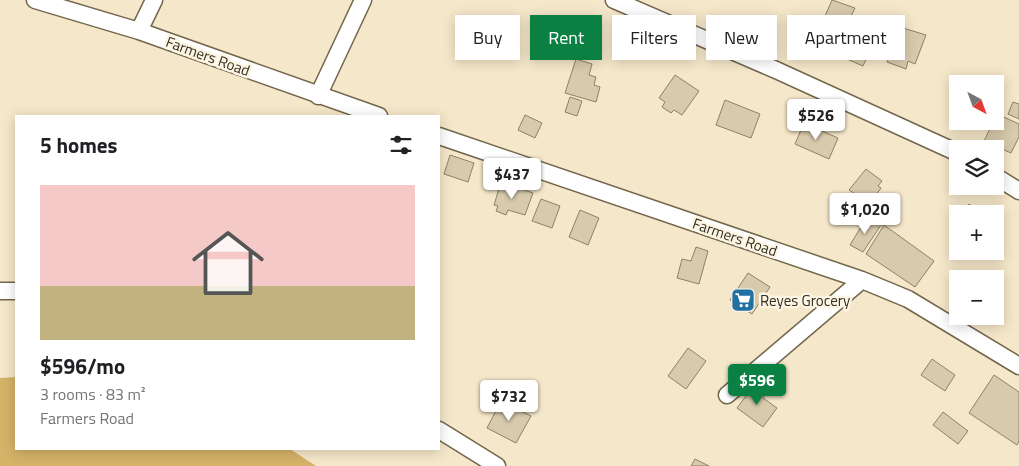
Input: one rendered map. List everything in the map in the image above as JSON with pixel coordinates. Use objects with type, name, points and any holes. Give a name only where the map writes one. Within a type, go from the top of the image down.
[{"type":"street","name":"Farmers Road","points":[[35,0],[139,31],[376,115]]},
{"type":"street","points":[[139,31],[154,0]]},
{"type":"street","points":[[318,96],[363,0]]},
{"type":"street","points":[[614,0],[776,70],[949,149]]},
{"type":"street","name":"Farmers Road","points":[[440,136],[862,280],[908,299],[1019,366]]},
{"type":"street","points":[[1004,182],[1019,191]]},
{"type":"street","points":[[727,395],[862,280]]},
{"type":"street","points":[[0,291],[15,291]]},
{"type":"street","points":[[440,431],[497,466]]},
{"type":"shaded area","points":[[15,377],[15,450],[292,450],[316,466],[0,466],[0,378]]},
{"type":"building","points":[[832,0],[855,8],[852,15],[826,15]]},
{"type":"building","points":[[905,29],[926,35],[915,64],[908,61],[906,69],[887,62],[888,60],[905,60]]},
{"type":"building","points":[[576,60],[592,64],[589,75],[596,77],[594,85],[600,87],[596,102],[565,93]]},
{"type":"building","points":[[849,60],[866,60],[863,66]]},
{"type":"building","points":[[675,75],[699,91],[682,115],[674,110],[671,113],[662,107],[665,102],[659,98]]},
{"type":"building","points":[[570,97],[582,101],[577,116],[565,112]]},
{"type":"building","points":[[725,100],[760,114],[751,138],[716,125]]},
{"type":"building","points":[[1013,102],[1019,104],[1019,119],[1008,114]]},
{"type":"building","points":[[525,115],[542,123],[535,138],[518,130]]},
{"type":"building","points":[[1004,117],[1019,124],[1019,137],[1011,153],[1004,150],[1004,140],[984,140],[989,130],[1004,130]]},
{"type":"building","points":[[804,123],[838,138],[829,159],[795,144]]},
{"type":"building","points":[[450,155],[474,163],[468,182],[444,174]]},
{"type":"building","points":[[866,169],[882,181],[878,186],[881,188],[870,203],[849,190]]},
{"type":"building","points":[[501,182],[533,193],[525,215],[508,210],[506,215],[496,211],[498,206],[494,205]]},
{"type":"building","points":[[541,199],[560,206],[552,228],[532,221]]},
{"type":"building","points":[[580,210],[599,218],[588,245],[569,237]]},
{"type":"building","points":[[867,217],[881,225],[863,252],[850,245]]},
{"type":"building","points":[[884,225],[934,261],[915,287],[866,254]]},
{"type":"building","points":[[696,247],[708,251],[699,284],[677,278],[682,259],[691,261]]},
{"type":"building","points":[[748,273],[770,287],[752,314],[730,300]]},
{"type":"building","points":[[688,348],[706,361],[686,389],[668,376]]},
{"type":"building","points":[[932,359],[955,375],[945,391],[921,375]]},
{"type":"building","points":[[994,375],[1019,392],[1019,441],[1017,445],[969,413]]},
{"type":"building","points":[[755,384],[767,393],[763,398],[777,408],[763,427],[737,408]]},
{"type":"building","points":[[518,388],[532,395],[525,407],[512,402]]},
{"type":"building","points":[[501,401],[531,416],[516,443],[487,428]]},
{"type":"building","points":[[943,412],[968,431],[958,444],[933,425]]},
{"type":"building","points":[[695,459],[709,466],[691,466]]},
{"type":"place","name":"Reyes Grocery","points":[[743,300]]}]
